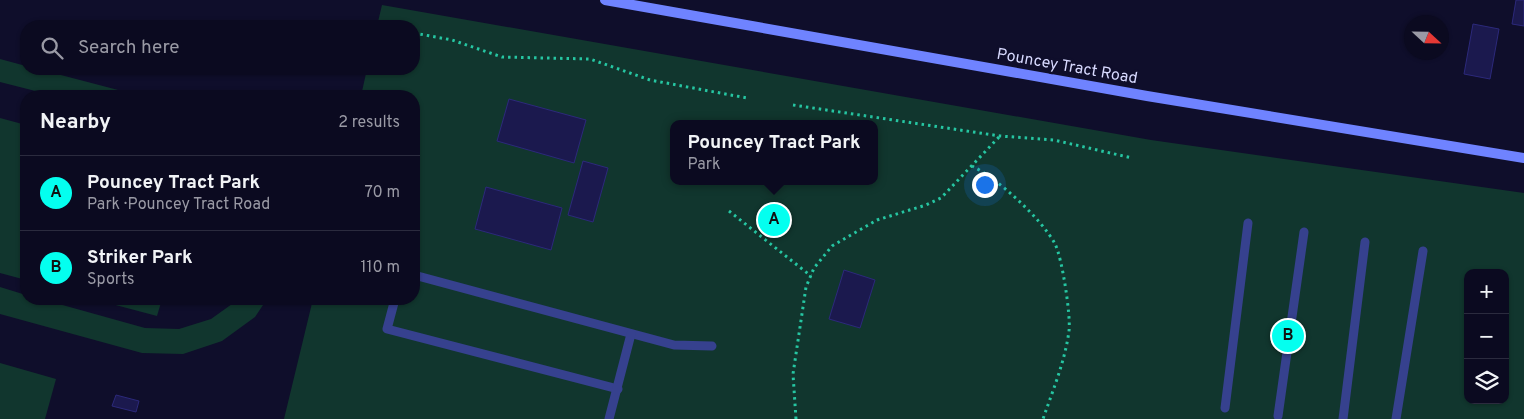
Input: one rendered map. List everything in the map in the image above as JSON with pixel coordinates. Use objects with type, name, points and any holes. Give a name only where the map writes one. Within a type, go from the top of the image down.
[{"type":"main road","name":"Pouncey Tract Road","points":[[605,0],[1147,96],[1524,158]]},
{"type":"lane","points":[[1225,408],[1248,223]]},
{"type":"lane","points":[[1278,416],[1304,232]]},
{"type":"lane","points":[[1343,419],[1366,242]]},
{"type":"lane","points":[[1396,419],[1423,251]]},
{"type":"lane","points":[[420,277],[684,347],[712,346]]},
{"type":"lane","points":[[393,305],[387,329],[618,389]]},
{"type":"lane","points":[[609,419],[631,334]]},
{"type":"path","points":[[420,34],[452,40],[502,57],[590,59],[650,80],[747,98]]},
{"type":"path","points":[[793,105],[1000,136],[1054,140],[1132,158]]},
{"type":"path","points":[[796,419],[793,374],[806,287],[814,268],[832,246],[877,220],[926,205],[941,198],[1000,136]]},
{"type":"path","points":[[972,166],[987,173],[1011,192],[1056,244],[1065,287],[1070,329],[1061,367],[1043,419]]},
{"type":"path","points":[[729,211],[811,276]]},
{"type":"green space","points":[[382,5],[1151,140],[1524,193],[1524,419],[284,419],[312,305],[420,305],[420,90],[362,90],[366,75],[420,75],[420,20],[378,20]]},
{"type":"green space","points":[[0,59],[20,64],[20,75],[61,75],[118,90],[31,90],[0,82]]},
{"type":"green space","points":[[0,118],[20,123],[20,278],[0,273]]},
{"type":"green space","points":[[0,287],[20,293],[20,305],[63,305],[145,328],[179,329],[211,319],[231,305],[263,305],[255,317],[222,341],[183,354],[142,353],[0,314]]},
{"type":"green space","points":[[116,305],[160,305],[157,316]]},
{"type":"green space","points":[[0,363],[56,379],[45,419],[0,419]]},
{"type":"building","points":[[1516,0],[1524,0],[1524,26],[1512,24]]},
{"type":"building","points":[[1473,24],[1499,29],[1490,79],[1464,74]]},
{"type":"building","points":[[509,99],[586,120],[574,163],[497,141]]},
{"type":"building","points":[[583,161],[608,168],[593,222],[568,215]]},
{"type":"building","points":[[486,187],[562,208],[551,250],[475,229]]},
{"type":"building","points":[[844,270],[875,280],[860,328],[829,319]]},
{"type":"building","points":[[116,395],[139,401],[136,412],[112,406]]},
{"type":"place","name":"Pouncey Tract Park","points":[[774,220]]},
{"type":"place","name":"Striker Park","points":[[1288,336]]}]
